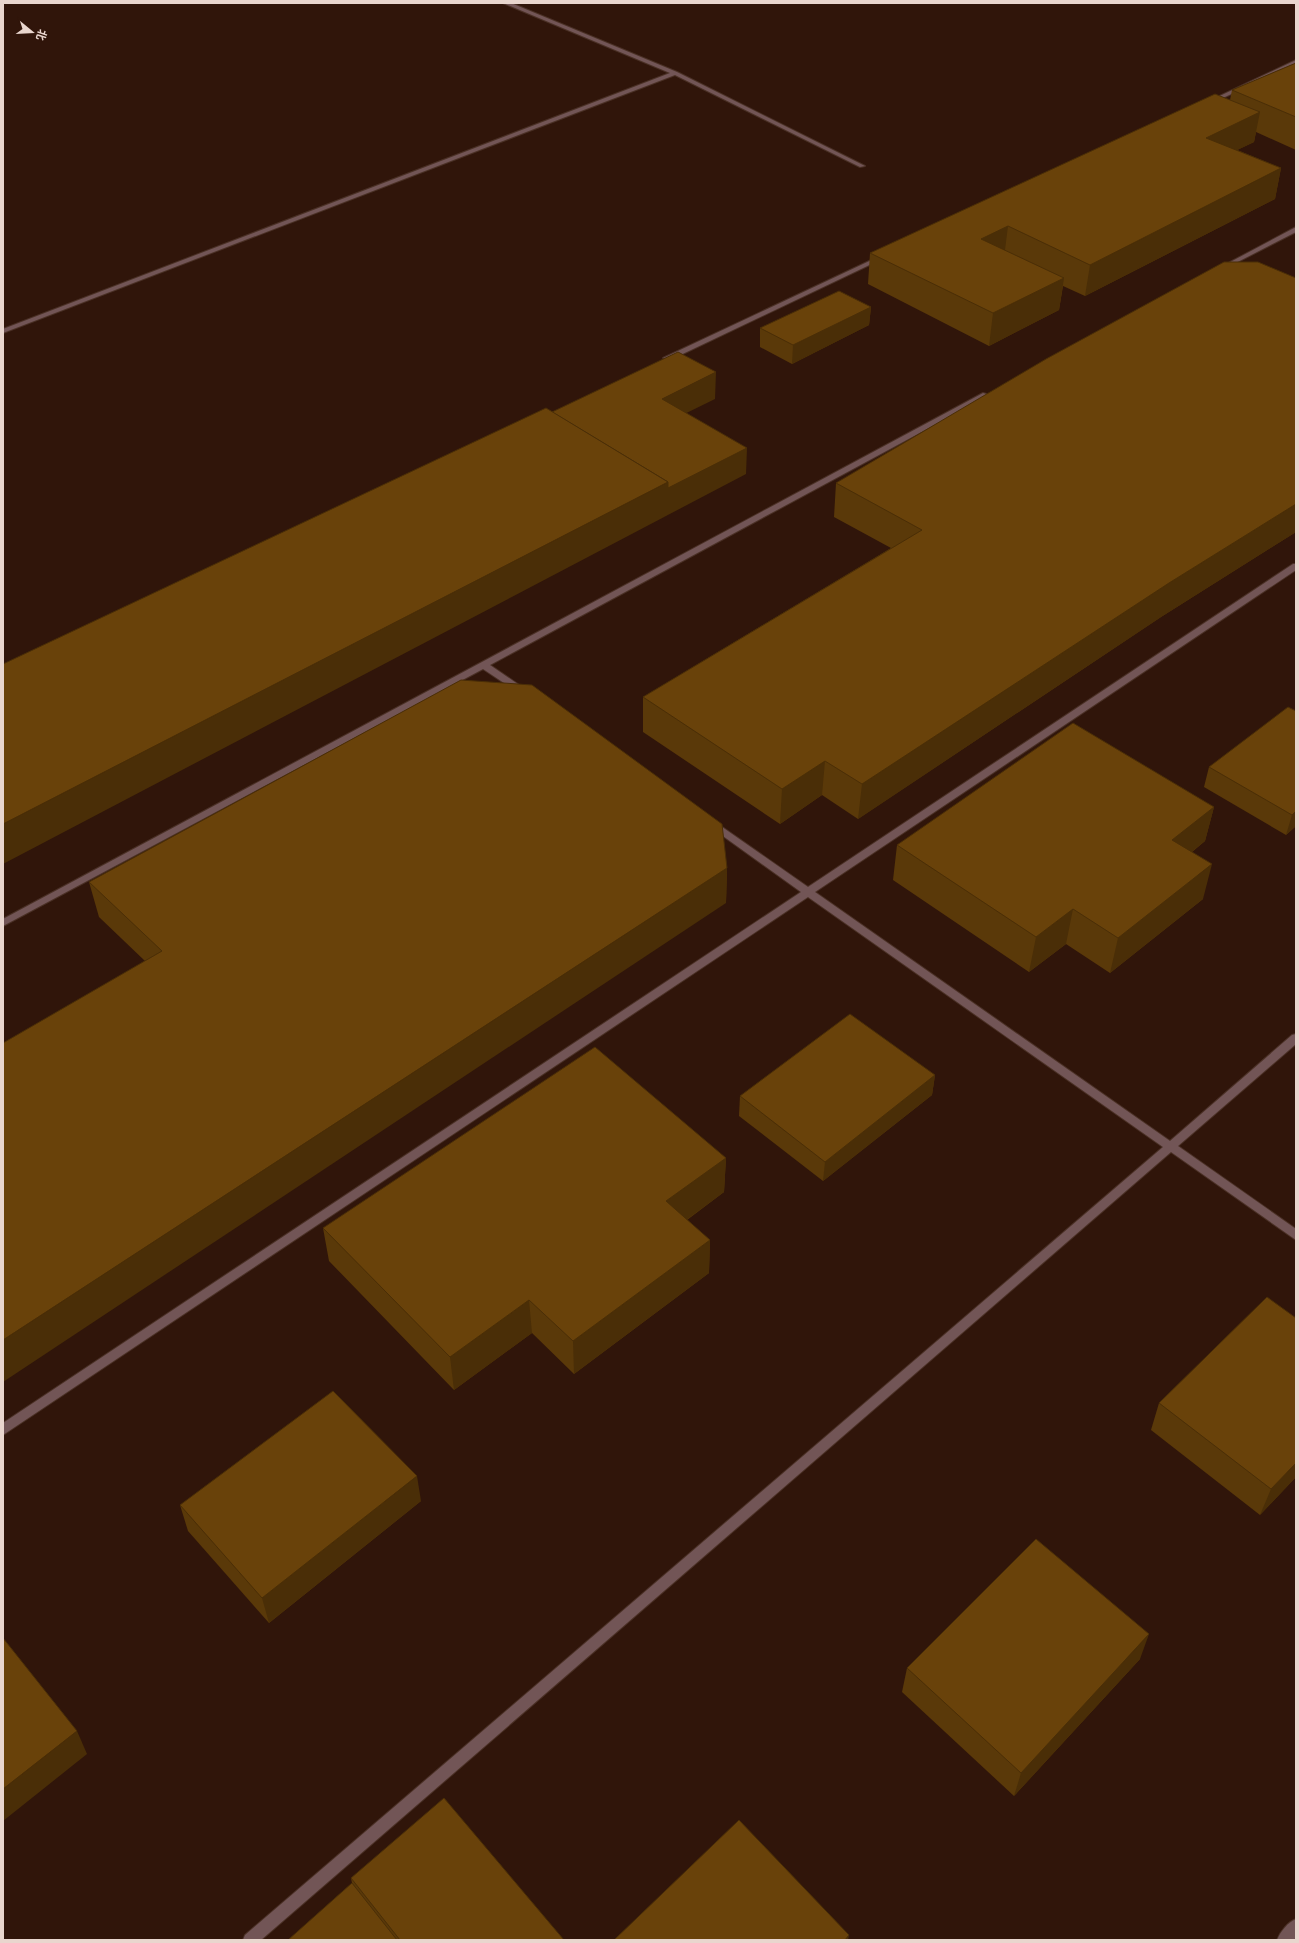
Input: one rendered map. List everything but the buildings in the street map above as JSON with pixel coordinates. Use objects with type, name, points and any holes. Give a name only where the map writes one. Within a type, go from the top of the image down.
[{"type":"street","points":[[506,3],[675,72],[862,166]]},
{"type":"street","points":[[1202,106],[1296,62]]},
{"type":"street","points":[[3,331],[675,72]]},
{"type":"street","points":[[1212,274],[1296,229]]},
{"type":"street","points":[[660,361],[884,256]]},
{"type":"street","points":[[3,923],[995,390]]},
{"type":"street","points":[[3,1430],[1296,566]]},
{"type":"street","points":[[484,665],[530,696]]},
{"type":"street","points":[[704,819],[1296,1235]]},
{"type":"street","points":[[250,1940],[1296,1038]]},
{"type":"street","points":[[1284,1940],[1296,1926]]}]
